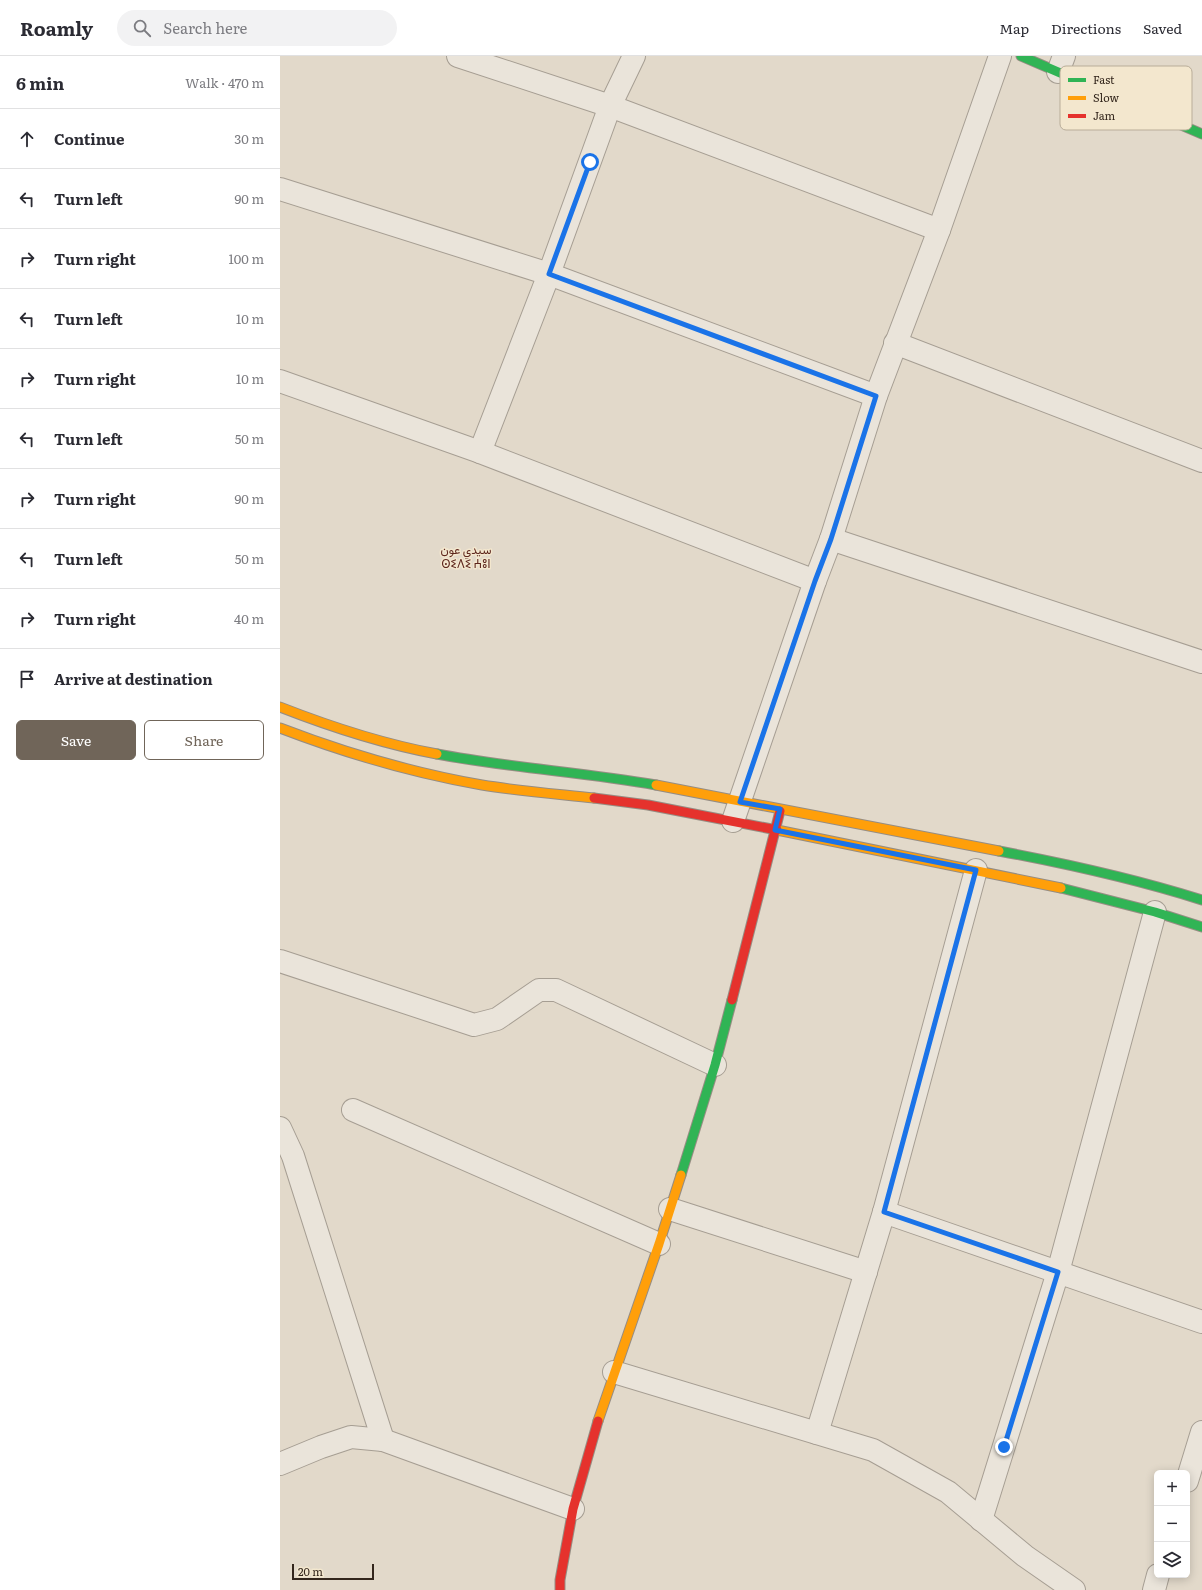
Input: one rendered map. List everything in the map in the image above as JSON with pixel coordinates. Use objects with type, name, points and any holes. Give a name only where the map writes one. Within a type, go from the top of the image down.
[{"type":"main road","points":[[1021,56],[1061,64]]},
{"type":"main road","points":[[1192,129],[1202,134]]},
{"type":"main road","points":[[280,707],[334,728],[371,739],[425,752],[479,761],[609,778],[736,811],[775,830],[1061,888],[1155,912],[1202,927]]},
{"type":"main road","points":[[280,728],[356,755],[424,773],[483,785],[648,805],[736,811],[780,809],[1105,872],[1202,900]]},
{"type":"main road","points":[[560,1590],[560,1580],[573,1509],[592,1440],[659,1244],[715,1065],[780,809]]},
{"type":"street","points":[[458,56],[610,106],[939,230]]},
{"type":"street","points":[[480,452],[549,274],[610,106],[634,56]]},
{"type":"street","points":[[736,811],[815,581],[831,539],[876,396],[939,230],[1000,56]]},
{"type":"street","points":[[280,189],[549,274],[876,396]]},
{"type":"street","points":[[896,343],[1202,461]]},
{"type":"street","points":[[280,382],[480,452],[815,581]]},
{"type":"street","points":[[831,539],[1202,662]]},
{"type":"street","points":[[817,1433],[884,1212],[976,870]]},
{"type":"street","points":[[981,1520],[1058,1272],[1155,912]]},
{"type":"street","points":[[280,961],[474,1025],[497,1020],[539,990],[556,990],[715,1065]]},
{"type":"street","points":[[353,1110],[659,1244]]},
{"type":"street","points":[[280,1128],[293,1156],[383,1440]]},
{"type":"street","points":[[670,1209],[866,1272]]},
{"type":"street","points":[[884,1212],[1202,1322]]},
{"type":"street","points":[[614,1372],[873,1450],[948,1492],[1025,1556],[1068,1589]]},
{"type":"street","points":[[1190,1471],[1202,1432]]},
{"type":"street","points":[[280,1464],[321,1447],[351,1437],[383,1440],[573,1509]]},
{"type":"street","points":[[1154,1590],[1157,1578]]},
{"type":"traffic: fast","points":[[1021,56],[1060,73]]},
{"type":"traffic: fast","points":[[1192,130],[1202,134]]},
{"type":"traffic: fast","points":[[437,754],[491,763],[656,785]]},
{"type":"traffic: fast","points":[[999,851],[1102,872],[1202,900]]},
{"type":"traffic: fast","points":[[1061,888],[1155,912],[1202,927]]},
{"type":"traffic: fast","points":[[681,1175],[715,1065],[732,1000]]},
{"type":"traffic: slow","points":[[280,707],[357,734],[437,754]]},
{"type":"traffic: slow","points":[[280,728],[354,754],[430,775],[524,791],[594,798]]},
{"type":"traffic: slow","points":[[656,785],[999,851]]},
{"type":"traffic: slow","points":[[777,830],[1061,888]]},
{"type":"traffic: slow","points":[[598,1421],[659,1244],[681,1175]]},
{"type":"traffic: jam","points":[[594,798],[648,805],[777,830]]},
{"type":"traffic: jam","points":[[732,1000],[780,811]]},
{"type":"traffic: jam","points":[[560,1590],[560,1580],[573,1509],[598,1421]]},
{"type":"district","name":"سيدي عون ⵙⵉⴷⵉ ⵄⵓⵏ","points":[[466,556]]},
{"type":"route","points":[[590,162],[549,274],[876,396],[831,539],[815,581],[740,802],[780,809],[775,830],[976,870],[884,1212],[1058,1272],[1004,1447]]}]
